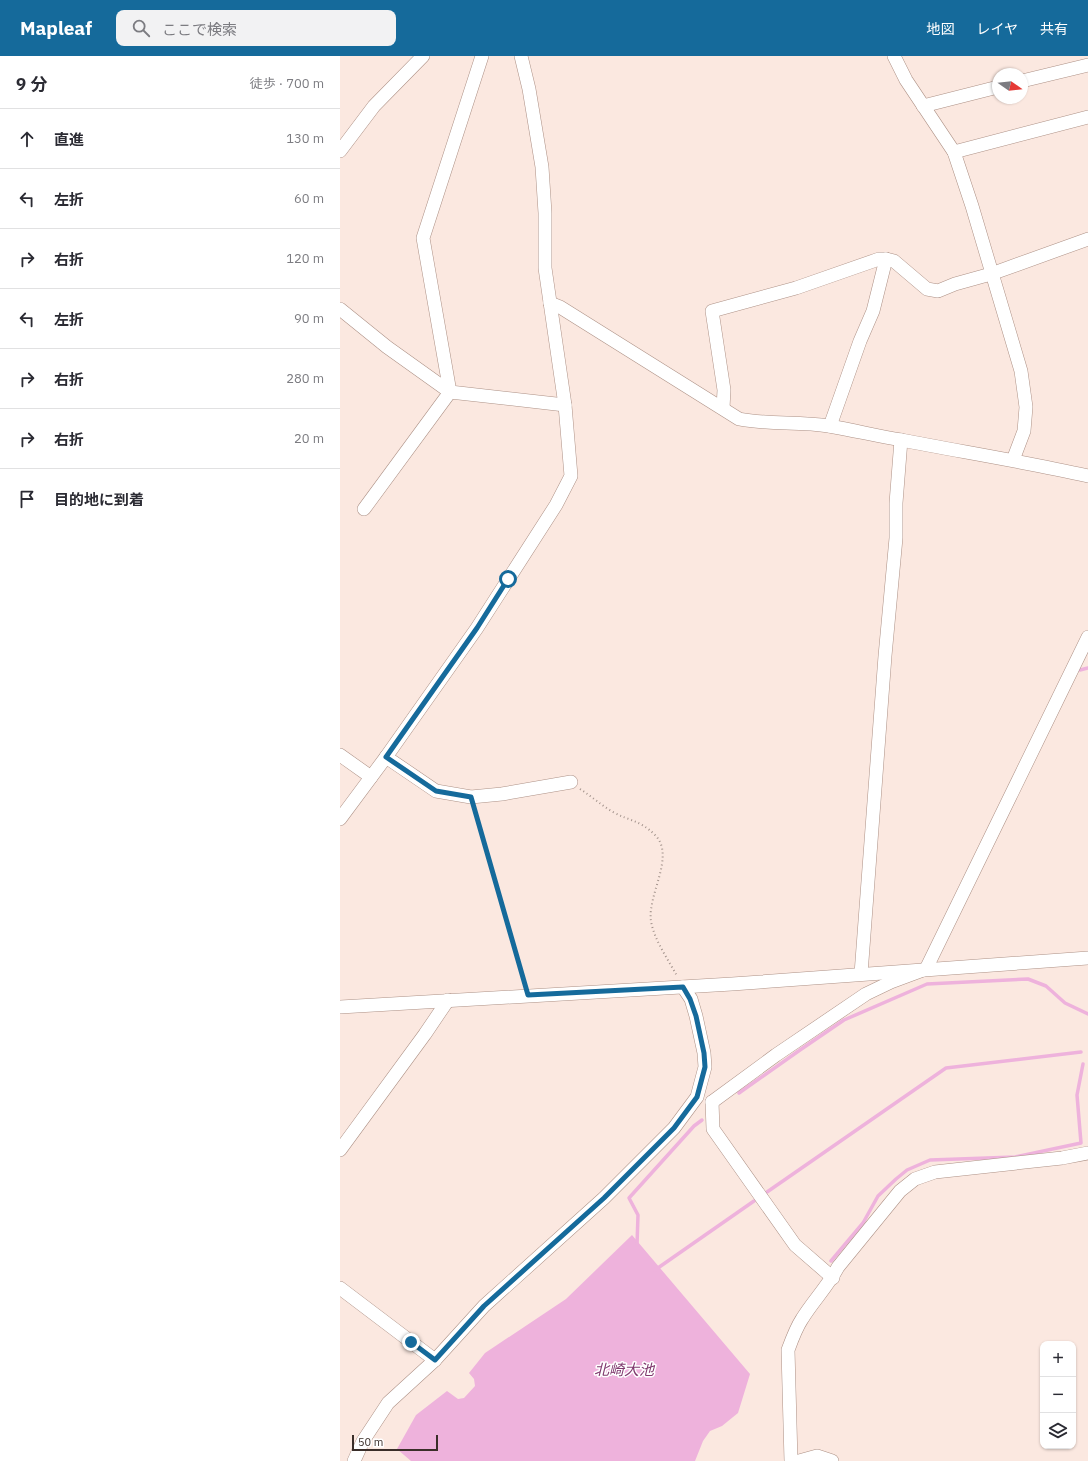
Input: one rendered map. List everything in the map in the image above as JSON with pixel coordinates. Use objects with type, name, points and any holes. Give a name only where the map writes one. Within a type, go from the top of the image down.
[{"type":"street","points":[[340,151],[374,106],[422,56]]},
{"type":"street","points":[[364,509],[450,392],[423,238],[482,56]]},
{"type":"street","points":[[340,819],[386,757],[477,628],[556,506],[571,476],[565,405],[545,268],[545,213],[542,167],[529,89],[521,56]]},
{"type":"street","points":[[894,56],[906,80],[954,152],[972,206],[1021,371],[1026,407],[1024,431],[1013,460]]},
{"type":"street","points":[[1028,80],[1088,65]]},
{"type":"street","points":[[923,106],[992,89]]},
{"type":"street","points":[[954,152],[1088,117]]},
{"type":"street","points":[[723,408],[724,390],[712,311],[796,288],[879,259],[894,261],[927,289],[938,291],[954,284],[991,274],[1088,239]]},
{"type":"street","points":[[830,426],[860,341],[873,311],[886,259]]},
{"type":"street","points":[[550,303],[565,310],[739,419],[756,422],[830,426],[1013,460],[1088,476]]},
{"type":"street","points":[[340,309],[387,347],[450,392],[565,405]]},
{"type":"street","points":[[861,974],[885,656],[896,538],[896,503],[901,440]]},
{"type":"street","points":[[712,1102],[783,1050],[866,994],[891,982],[926,969],[1088,637]]},
{"type":"street","points":[[340,755],[371,777]]},
{"type":"street","points":[[386,757],[436,791],[471,797],[502,794],[571,782]]},
{"type":"street","points":[[340,1006],[683,987],[1088,958]]},
{"type":"street","points":[[354,1461],[363,1441],[388,1403],[435,1360],[484,1306],[604,1198],[674,1128],[697,1097],[705,1067],[704,1053],[696,1016],[690,999],[683,987]]},
{"type":"street","points":[[340,1150],[448,1000]]},
{"type":"street","points":[[697,1097],[712,1102]]},
{"type":"street","points":[[712,1102],[713,1129],[795,1245],[833,1278]]},
{"type":"street","points":[[791,1461],[788,1350],[794,1333],[802,1319],[833,1278],[838,1267],[900,1191],[915,1179],[935,1172],[1062,1158],[1088,1153]]},
{"type":"street","points":[[340,1288],[435,1360]]},
{"type":"street","points":[[799,1461],[817,1456],[832,1461]]},
{"type":"path","points":[[571,782],[613,812],[643,824],[657,836],[661,845],[663,861],[650,908],[651,921],[654,934],[683,987]]},
{"type":"path","points":[[471,797],[528,995]]},
{"type":"water","name":"北崎大池","points":[[632,1235],[750,1374],[738,1413],[722,1426],[710,1431],[703,1441],[695,1461],[411,1461],[397,1449],[416,1415],[447,1391],[458,1399],[464,1398],[475,1386],[474,1379],[469,1373],[485,1353],[566,1299]]},
{"type":"waterway","points":[[1080,670],[1088,668]]},
{"type":"waterway","points":[[739,1093],[844,1020],[927,984],[1028,979],[1046,986],[1065,1003],[1088,1014]]},
{"type":"waterway","points":[[767,1192],[946,1068],[1081,1052]]},
{"type":"waterway","points":[[831,1261],[863,1223],[878,1196],[907,1170],[930,1160],[1015,1157],[1081,1143],[1077,1095],[1083,1064]]},
{"type":"waterway","points":[[637,1245],[638,1215],[629,1198],[694,1126],[702,1120]]},
{"type":"waterway","points":[[655,1270],[754,1201]]},
{"type":"route","points":[[411,1342],[435,1360],[484,1306],[604,1198],[674,1128],[697,1097],[702,1083],[705,1067],[702,1036],[690,999],[683,987],[528,995],[471,797],[436,791],[386,757],[477,628],[508,579]]}]
